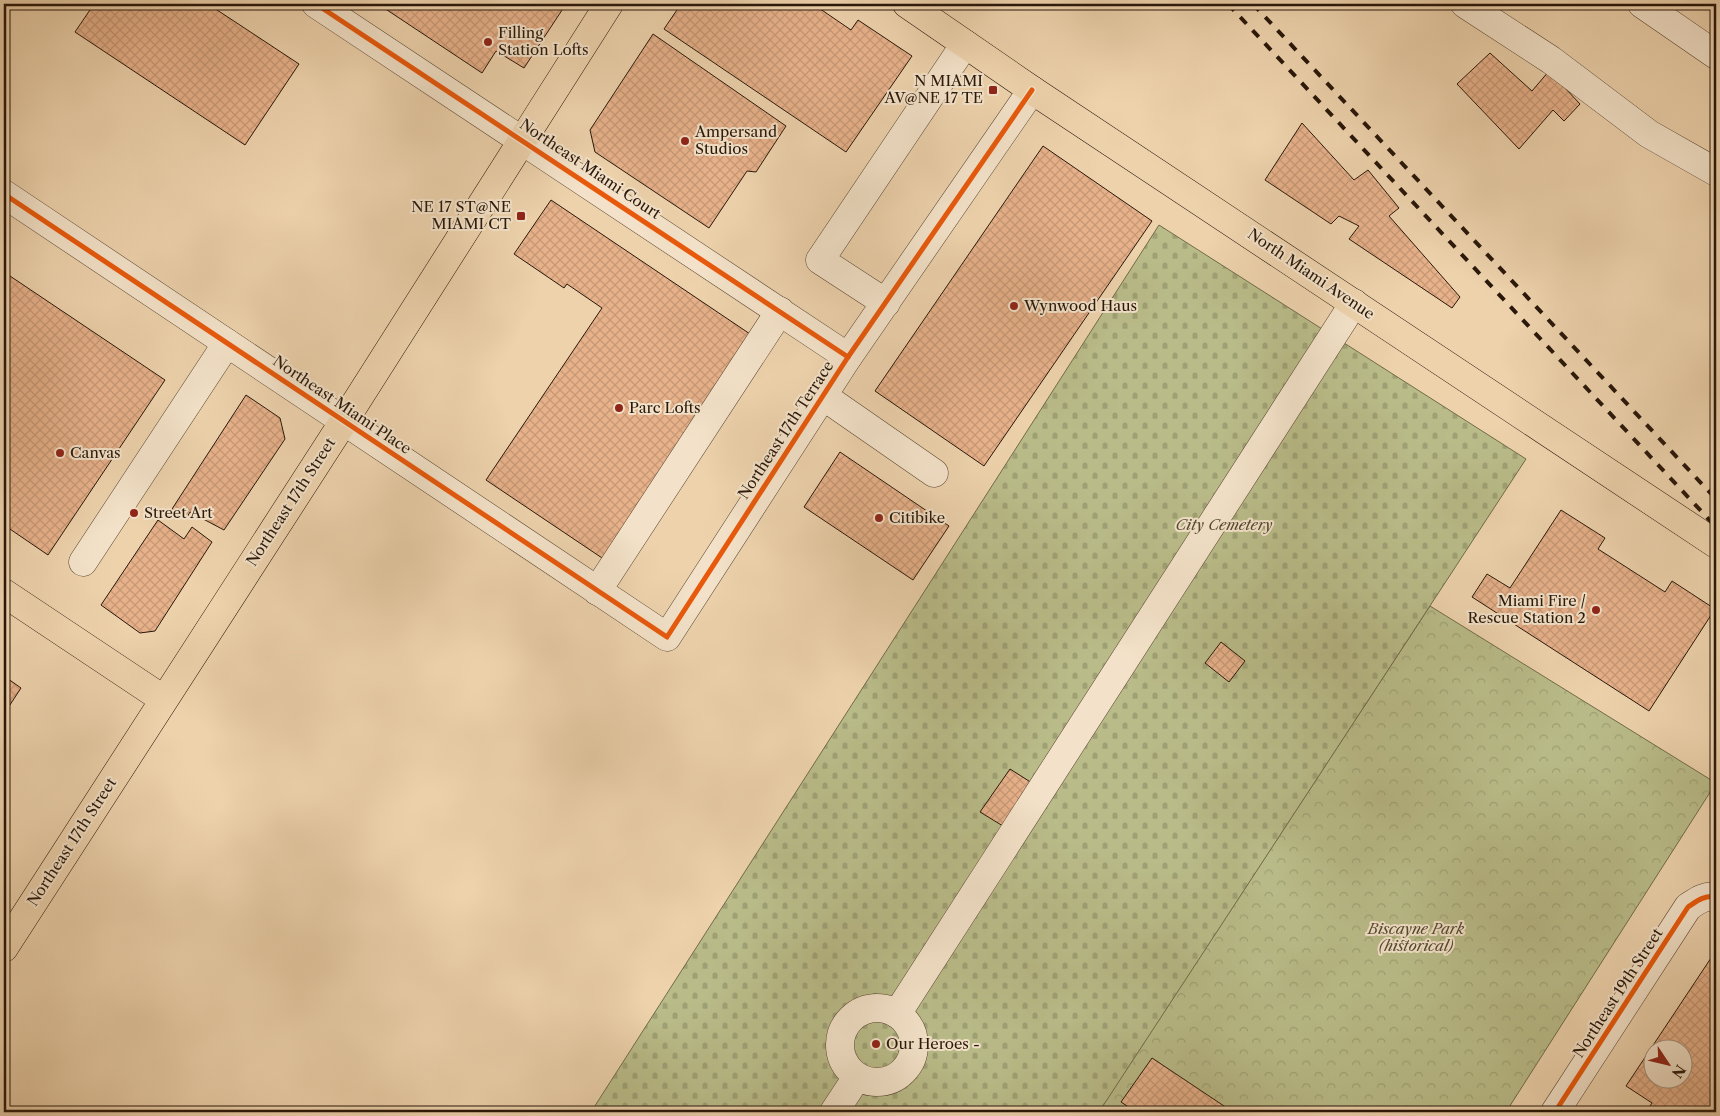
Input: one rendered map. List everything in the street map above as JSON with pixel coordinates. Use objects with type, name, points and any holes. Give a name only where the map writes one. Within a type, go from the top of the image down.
[{"type":"main road","name":"Northeast 17th Street","points":[[4,948],[344,421],[609,4]]},
{"type":"main road","name":"North Miami Avenue","points":[[907,4],[1032,90],[1354,303],[1715,538]]},
{"type":"main road","points":[[4,593],[163,700]]},
{"type":"street","name":"Northeast Miami Court","points":[[317,4],[848,357]]},
{"type":"street","points":[[1465,4],[1551,60],[1649,134],[1716,172]]},
{"type":"street","points":[[1642,4],[1716,55]]},
{"type":"street","points":[[886,303],[820,260],[965,44]]},
{"type":"street","name":"Northeast 17th Terrace","points":[[667,637],[848,357],[1032,90]]},
{"type":"street","name":"Northeast Miami Place","points":[[4,194],[667,637]]},
{"type":"street","points":[[897,1014],[1354,303]]},
{"type":"street","points":[[597,590],[780,311]]},
{"type":"street","points":[[83,562],[227,343]]},
{"type":"street","points":[[823,396],[934,473]]},
{"type":"street","name":"Northeast 19th Street","points":[[1555,1112],[1688,908],[1698,900],[1713,896]]},
{"type":"street","points":[[872,1008],[885,1008],[897,1014],[906,1021],[915,1043],[913,1055],[908,1065],[901,1074],[879,1083],[868,1082],[856,1077],[847,1068],[841,1057],[839,1044],[842,1031],[849,1020],[860,1012],[872,1008]]},
{"type":"street","points":[[834,1112],[856,1077]]},
{"type":"green space","name":"City Cemetery","points":[[1159,225],[1526,459],[1099,1112],[591,1112]]},
{"type":"green space","name":"Biscayne Park (historical)","points":[[1430,606],[1716,783],[1506,1112],[1098,1112]]},
{"type":"building","points":[[94,4],[208,4],[299,64],[245,145],[75,32]]},
{"type":"building","name":"Filling Station Lofts","points":[[378,4],[566,4],[524,68],[496,51],[482,73]]},
{"type":"building","points":[[681,4],[813,4],[851,30],[858,20],[912,56],[846,152],[664,29]]},
{"type":"building","name":"Ampersand Studios","points":[[653,34],[786,126],[756,172],[747,171],[709,228],[595,152],[590,130]]},
{"type":"building","points":[[1490,53],[1532,91],[1549,71],[1580,104],[1564,121],[1553,110],[1519,149],[1457,84]]},
{"type":"building","points":[[1302,123],[1354,180],[1368,170],[1399,208],[1389,216],[1460,297],[1452,308],[1349,239],[1359,226],[1339,216],[1331,224],[1265,180]]},
{"type":"building","name":"Wynwood Haus","points":[[1043,146],[1152,221],[984,466],[875,391]]},
{"type":"building","name":"Parc Lofts","points":[[551,200],[753,336],[611,564],[486,480],[602,308],[567,284],[564,288],[514,254]]},
{"type":"building","name":"Canvas","points":[[4,272],[165,380],[48,555],[4,525]]},
{"type":"building","points":[[246,395],[280,418],[285,439],[224,530],[190,512],[186,519],[172,509]]},
{"type":"building","name":"Citibike","points":[[840,452],[949,526],[913,580],[804,507]]},
{"type":"building","points":[[1561,510],[1605,538],[1598,549],[1665,592],[1672,581],[1715,609],[1649,711],[1472,597],[1487,574],[1510,588]]},
{"type":"building","points":[[158,520],[184,539],[192,527],[212,542],[155,631],[140,633],[101,605]]},
{"type":"building","points":[[1221,642],[1245,661],[1229,682],[1205,663]]},
{"type":"building","points":[[4,676],[21,688],[4,714]]},
{"type":"building","points":[[1010,769],[1032,783],[1003,826],[980,812]]},
{"type":"building","points":[[1715,952],[1716,1112],[1646,1112],[1652,1103],[1626,1086],[1642,1062],[1642,1088],[1692,1088],[1692,1038],[1658,1038]]},
{"type":"building","points":[[1152,1058],[1233,1112],[1136,1112],[1121,1102]]},
{"type":"railway","points":[[1228,4],[1716,527]]},
{"type":"railway","points":[[1253,4],[1716,499]]},
{"type":"cycle path","points":[[316,4],[848,357]]},
{"type":"cycle path","points":[[4,194],[667,637],[848,357],[1032,90]]},
{"type":"cycle path","points":[[1555,1112],[1688,907],[1704,898],[1716,897]]},
{"type":"place","name":"Filling Station Lofts","points":[[488,42]]},
{"type":"place","name":"N MIAMI AV@NE 17 TE","points":[[993,90]]},
{"type":"place","name":"Ampersand Studios","points":[[685,141]]},
{"type":"place","name":"NE 17 ST@NE MIAMI CT","points":[[521,216]]},
{"type":"place","name":"Wynwood Haus","points":[[1014,306]]},
{"type":"place","name":"Parc Lofts","points":[[619,408]]},
{"type":"place","name":"Canvas","points":[[60,453]]},
{"type":"place","name":"Street Art","points":[[134,513]]},
{"type":"place","name":"Citibike","points":[[879,518]]},
{"type":"place","name":"Miami Fire / Rescue Station 2","points":[[1596,610]]},
{"type":"place","name":"Our Heroes -","points":[[876,1044]]}]
